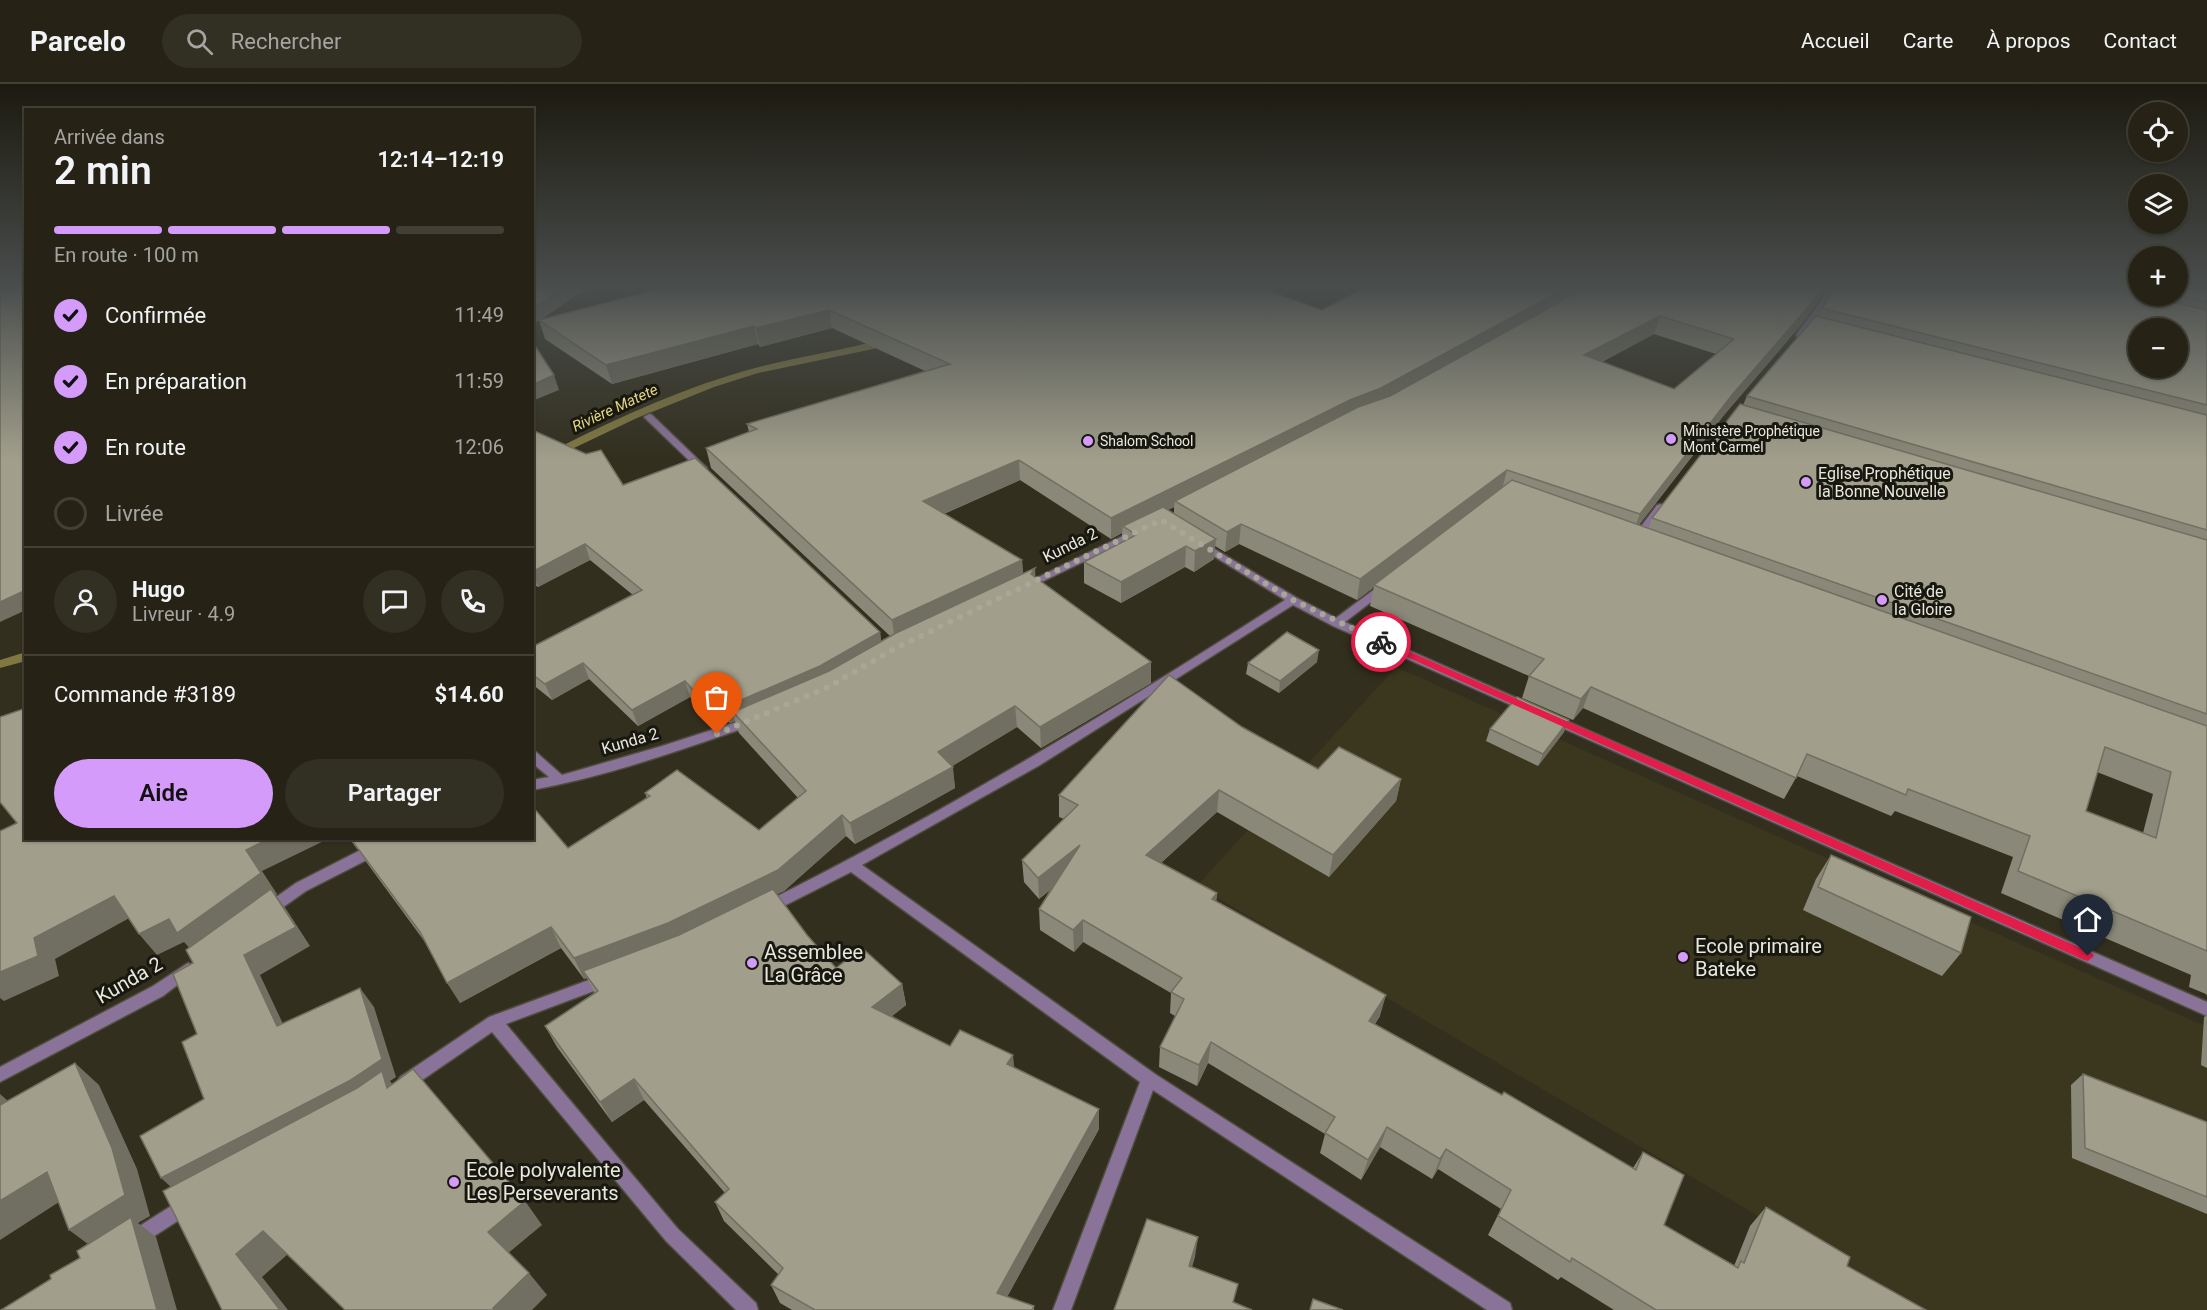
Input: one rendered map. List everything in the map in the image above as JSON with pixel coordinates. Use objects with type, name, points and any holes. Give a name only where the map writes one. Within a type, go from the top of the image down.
[{"type":"street","points":[[649,417],[717,481]]},
{"type":"street","points":[[1634,542],[1668,498]]},
{"type":"street","name":"Kunda 2","points":[[1012,593],[1151,526]]},
{"type":"street","points":[[1192,539],[1293,600],[1337,623],[2207,1009]]},
{"type":"street","points":[[1337,623],[1393,580]]},
{"type":"street","points":[[756,914],[853,866],[1108,719],[1293,600]]},
{"type":"street","name":"Kunda 2","points":[[534,785],[560,780],[665,750],[735,728],[766,715]]},
{"type":"street","points":[[534,757],[560,780]]},
{"type":"street","points":[[253,921],[301,887],[393,840]]},
{"type":"street","points":[[853,866],[1149,1079],[1503,1310]]},
{"type":"street","name":"Kunda 2","points":[[0,1076],[158,991],[196,963]]},
{"type":"street","points":[[390,1093],[494,1022],[615,976]]},
{"type":"street","points":[[494,1022],[672,1235],[749,1310]]},
{"type":"street","points":[[1062,1310],[1149,1079]]},
{"type":"street","points":[[121,1247],[200,1197]]},
{"type":"shaded area","name":"Ecole primaire Bateke","points":[[1396,667],[2207,1027],[2207,1310],[1918,1310],[1197,886]]},
{"type":"building","points":[[0,345],[24,345],[24,591],[0,602]]},
{"type":"building","points":[[534,345],[535,345],[554,375],[534,384]]},
{"type":"building","points":[[577,345],[681,345],[606,365]]},
{"type":"building","points":[[908,345],[1460,345],[1381,388],[1350,400],[1111,518],[1019,460],[923,501],[1022,560],[892,620],[706,448],[757,429],[747,424],[950,364]]},
{"type":"building","points":[[1482,345],[1603,345],[1584,355],[1674,389],[1727,345],[1775,345],[1732,395],[1640,514],[1507,470],[1360,579],[1241,524],[1227,532],[1175,501],[1358,407],[1390,396]]},
{"type":"building","points":[[1791,345],[1931,345],[2207,415],[2207,530],[1747,396]]},
{"type":"building","points":[[1970,345],[2128,345],[2128,378],[2188,378],[2188,345],[2207,345],[2207,405]]},
{"type":"building","points":[[1740,404],[2207,540],[2207,714],[1652,518]]},
{"type":"building","points":[[534,431],[586,454],[601,450],[623,485],[695,458],[880,632],[820,666],[725,707],[720,701],[708,707],[685,681],[632,710],[583,663],[545,684],[534,676],[534,646],[642,590],[585,544],[534,571]]},
{"type":"building","points":[[1512,480],[2207,726],[2207,951],[2018,871],[2030,836],[1908,789],[1906,795],[1807,754],[1796,778],[1591,687],[1581,699],[1529,676],[1544,659],[1374,585]],"holes":[[[2105,747],[2171,772],[2156,838],[2086,811]]]},
{"type":"building","points":[[1163,507],[1216,539],[1195,551],[1186,546],[1121,582],[1084,562],[1136,535],[1123,526]]},
{"type":"building","points":[[1035,568],[1031,574],[1151,662],[1040,727],[1015,706],[938,752],[953,767],[850,823],[842,815],[778,870],[668,923],[574,958],[551,927],[447,983],[420,932],[353,842],[356,840],[534,840],[534,808],[568,848],[650,796],[645,793],[677,770],[759,830],[806,791],[733,712],[829,671],[896,633]]},
{"type":"building","points":[[1287,632],[1319,650],[1280,681],[1248,663]]},
{"type":"building","points":[[1169,675],[1242,727],[1318,769],[1339,747],[1401,779],[1333,855],[1219,790],[1146,855],[1217,893],[1212,899],[1386,995],[1369,1021],[1502,1095],[1504,1092],[1636,1170],[1643,1152],[1684,1175],[1664,1225],[1738,1268],[1741,1261],[1744,1263],[1766,1207],[1850,1257],[1847,1266],[1926,1310],[1656,1310],[1572,1258],[1570,1262],[1498,1216],[1511,1190],[1446,1149],[1440,1159],[1387,1127],[1368,1160],[1325,1133],[1335,1117],[1211,1042],[1199,1065],[1160,1047],[1184,999],[1171,992],[1182,978],[1083,920],[1073,930],[1039,909],[1080,845],[1038,878],[1022,860],[1078,805],[1059,795]]},
{"type":"building","points":[[1517,697],[1569,720],[1543,754],[1490,729]]},
{"type":"building","points":[[24,709],[24,840],[267,840],[246,850],[261,873],[177,933],[169,919],[139,934],[114,896],[34,938],[38,956],[0,972],[0,831],[17,823],[0,802],[0,717]]},
{"type":"building","points":[[1831,855],[1971,917],[1961,953],[1818,887]]},
{"type":"building","points":[[271,889],[296,927],[244,955],[277,1026],[360,988],[382,1059],[349,1081],[161,1178],[140,1136],[204,1099],[182,1042],[197,1034],[173,974],[193,963],[186,950]]},
{"type":"building","points":[[773,889],[807,935],[836,968],[862,948],[902,984],[872,1007],[950,1046],[960,1030],[1013,1055],[1007,1064],[1099,1109],[997,1293],[1034,1306],[1032,1310],[815,1310],[771,1285],[783,1268],[715,1202],[729,1189],[634,1079],[600,1102],[545,1026],[598,991],[583,971],[679,935]]},
{"type":"building","points":[[75,1063],[112,1148],[125,1195],[69,1230],[47,1172],[0,1201],[0,1105]]},
{"type":"building","points":[[413,1069],[525,1201],[488,1232],[529,1273],[493,1308],[495,1310],[345,1310],[263,1231],[236,1254],[280,1310],[222,1310],[163,1191],[357,1088],[382,1071],[387,1088]]},
{"type":"building","points":[[2083,1074],[2207,1122],[2207,1197],[2085,1148]]},
{"type":"building","points":[[131,1217],[157,1310],[1,1310],[51,1279],[50,1275],[80,1258],[77,1251]]},
{"type":"building","points":[[1147,1219],[1198,1237],[1189,1266],[1238,1284],[1233,1302],[1252,1310],[1114,1310]]},
{"type":"building","points":[[1313,1299],[1343,1310],[1310,1310]]},
{"type":"waterway","name":"Rivière Matete","points":[[534,464],[633,416],[711,384],[756,371],[875,345]]},
{"type":"waterway","name":"Rivière Matete","points":[[0,664],[24,657]]},
{"type":"way so far","points":[[717,734],[828,687],[894,649],[1161,520],[1293,600],[1337,623],[1381,642]]},
{"type":"place","name":"Ministère Prophétique Mont Carmel","points":[[1671,439]]},
{"type":"place","name":"Shalom School","points":[[1088,441]]},
{"type":"place","name":"Eglise Prophétique la Bonne Nouvelle","points":[[1806,482]]},
{"type":"place","name":"Cité de la Gloire","points":[[1882,600]]},
{"type":"place","name":"Ecole primaire Bateke","points":[[1683,957]]},
{"type":"place","name":"Assemblee La Grâce","points":[[752,963]]},
{"type":"place","name":"Ecole polyvalente Les Perseverants","points":[[454,1182]]},
{"type":"route","points":[[1381,642],[2088,956]]}]
